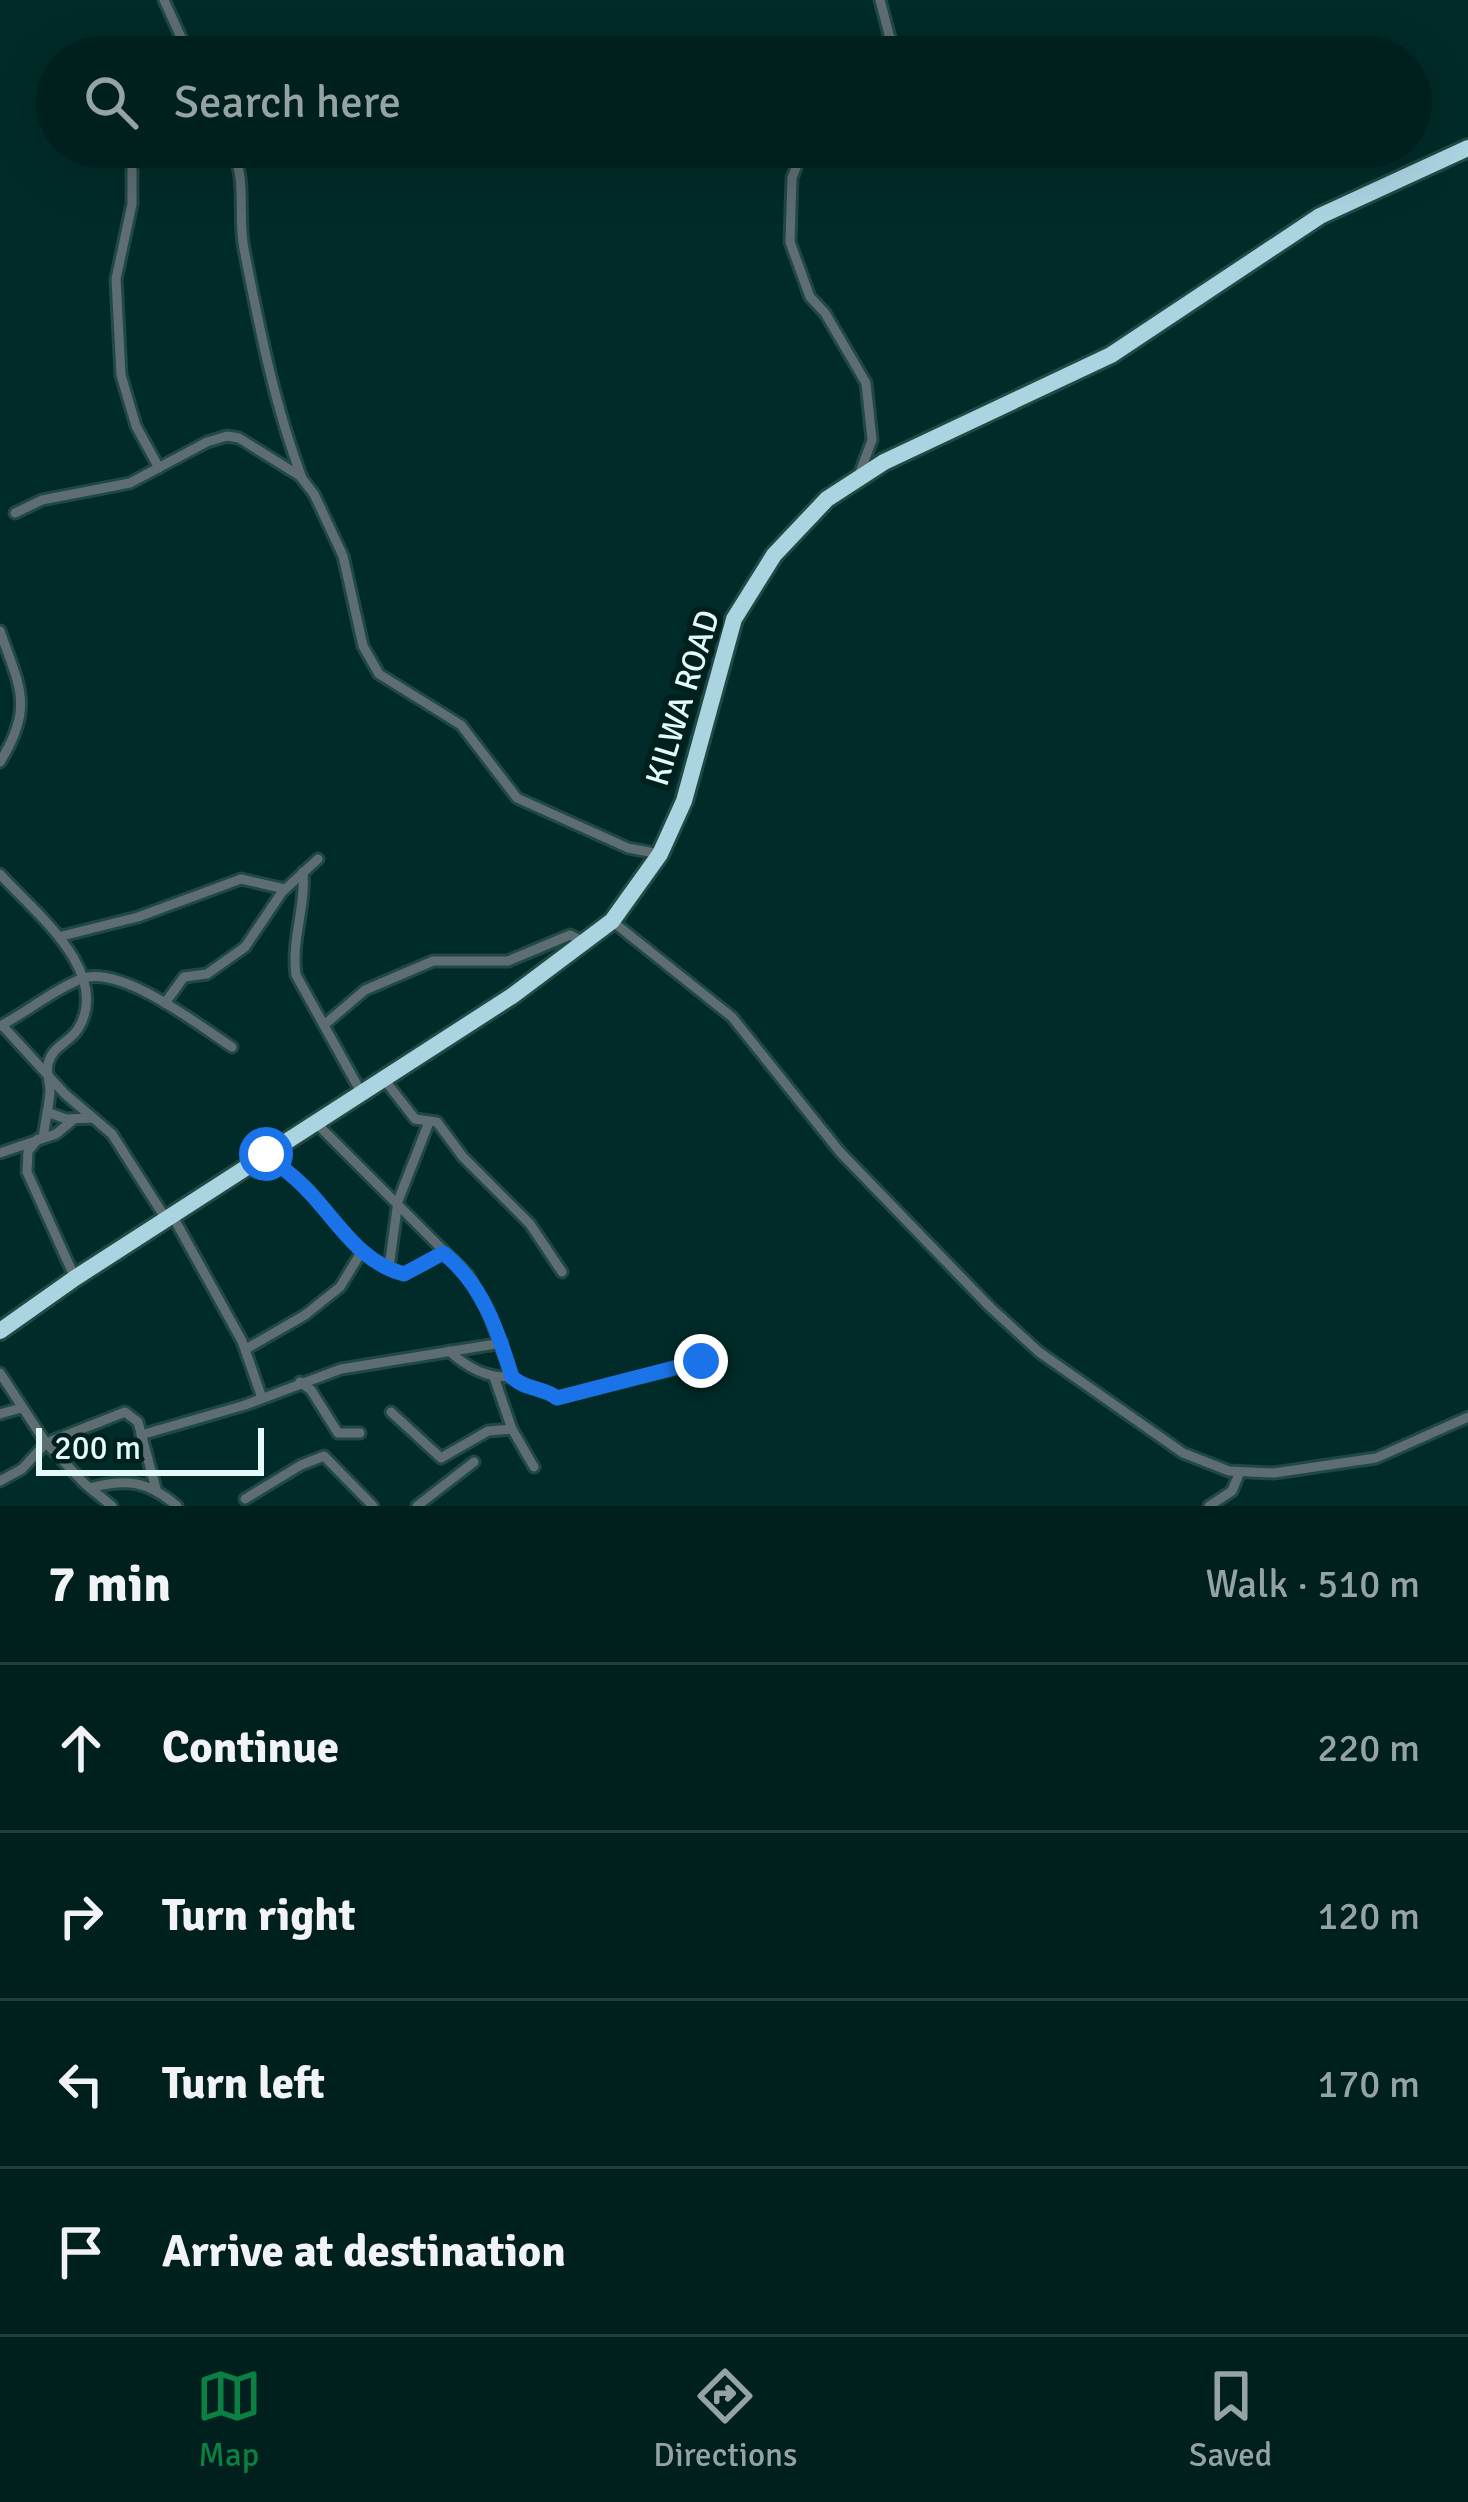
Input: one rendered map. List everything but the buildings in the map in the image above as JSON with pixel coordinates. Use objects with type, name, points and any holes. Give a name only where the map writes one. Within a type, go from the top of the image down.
[{"type":"highway","name":"KILWA ROAD","points":[[1432,165],[1468,148]]},
{"type":"highway","name":"KILWA ROAD","points":[[3,1322],[512,996],[612,921],[660,854],[688,791],[734,620],[774,555],[803,520],[859,476],[1092,366],[1320,216],[1424,168]]},
{"type":"street","points":[[164,0],[180,36]]},
{"type":"street","points":[[880,0],[889,36]]},
{"type":"street","points":[[239,168],[242,239],[259,333],[302,478]]},
{"type":"street","points":[[796,168],[790,242],[810,297],[825,313],[866,382],[872,440],[859,476]]},
{"type":"street","points":[[132,170],[132,204],[116,279],[121,374],[136,426],[159,468]]},
{"type":"street","points":[[15,513],[42,500],[130,483],[207,442],[233,435],[273,456],[314,494],[343,556],[363,646],[379,674],[466,730],[521,801],[628,848],[660,854]]},
{"type":"street","points":[[0,631],[21,688],[16,730],[0,762]]},
{"type":"street","points":[[165,1004],[184,977],[208,974],[245,947],[285,889],[318,860]]},
{"type":"street","points":[[303,872],[294,963],[298,984],[362,1092]]},
{"type":"street","points":[[0,874],[62,936],[82,978],[78,1028],[52,1054],[47,1112],[41,1138],[28,1150],[27,1172],[75,1278]]},
{"type":"street","points":[[62,936],[138,917],[241,879],[285,889]]},
{"type":"street","points":[[612,921],[732,1017],[840,1152],[1025,1340],[1170,1445],[1202,1463],[1239,1474],[1274,1473],[1376,1458],[1468,1417]]},
{"type":"street","points":[[324,1025],[365,990],[433,961],[508,962],[570,935],[587,943]]},
{"type":"street","points":[[232,1047],[165,1004],[117,982],[82,978],[1,1026],[112,1134],[169,1217],[246,1349],[262,1398]]},
{"type":"street","points":[[382,1078],[416,1120],[437,1122],[457,1150],[530,1224],[562,1272]]},
{"type":"street","points":[[47,1112],[93,1118]]},
{"type":"street","points":[[0,1153],[61,1132],[74,1119]]},
{"type":"street","points":[[315,1122],[472,1280],[502,1343],[512,1377]]},
{"type":"street","points":[[389,1268],[398,1201],[429,1122]]},
{"type":"street","points":[[266,1154],[302,1184],[362,1252],[389,1268],[404,1274],[443,1253]]},
{"type":"street","points":[[246,1349],[305,1315],[340,1287],[362,1252]]},
{"type":"street","points":[[141,1435],[341,1369],[502,1343]]},
{"type":"street","points":[[449,1351],[467,1366],[494,1377],[512,1377],[557,1398],[701,1361]]},
{"type":"street","points":[[0,1373],[46,1442],[112,1506]]},
{"type":"street","points":[[494,1377],[512,1429],[534,1467]]},
{"type":"street","points":[[300,1382],[311,1390],[338,1433],[360,1433]]},
{"type":"street","points":[[0,1414],[21,1408]]},
{"type":"street","points":[[0,1481],[22,1469],[46,1442],[125,1412],[134,1416],[156,1489]]},
{"type":"street","points":[[391,1412],[441,1458],[488,1431],[512,1429]]},
{"type":"street","points":[[245,1499],[324,1456],[374,1506]]},
{"type":"street","points":[[417,1506],[474,1462]]},
{"type":"street","points":[[1209,1506],[1232,1491],[1239,1474]]},
{"type":"street","points":[[90,1488],[132,1481],[156,1489],[176,1506]]},
{"type":"route","points":[[266,1154],[314,1196],[362,1252],[380,1264],[404,1274],[443,1253],[458,1265],[472,1280],[502,1343],[512,1377],[520,1384],[557,1398],[701,1361]]}]
